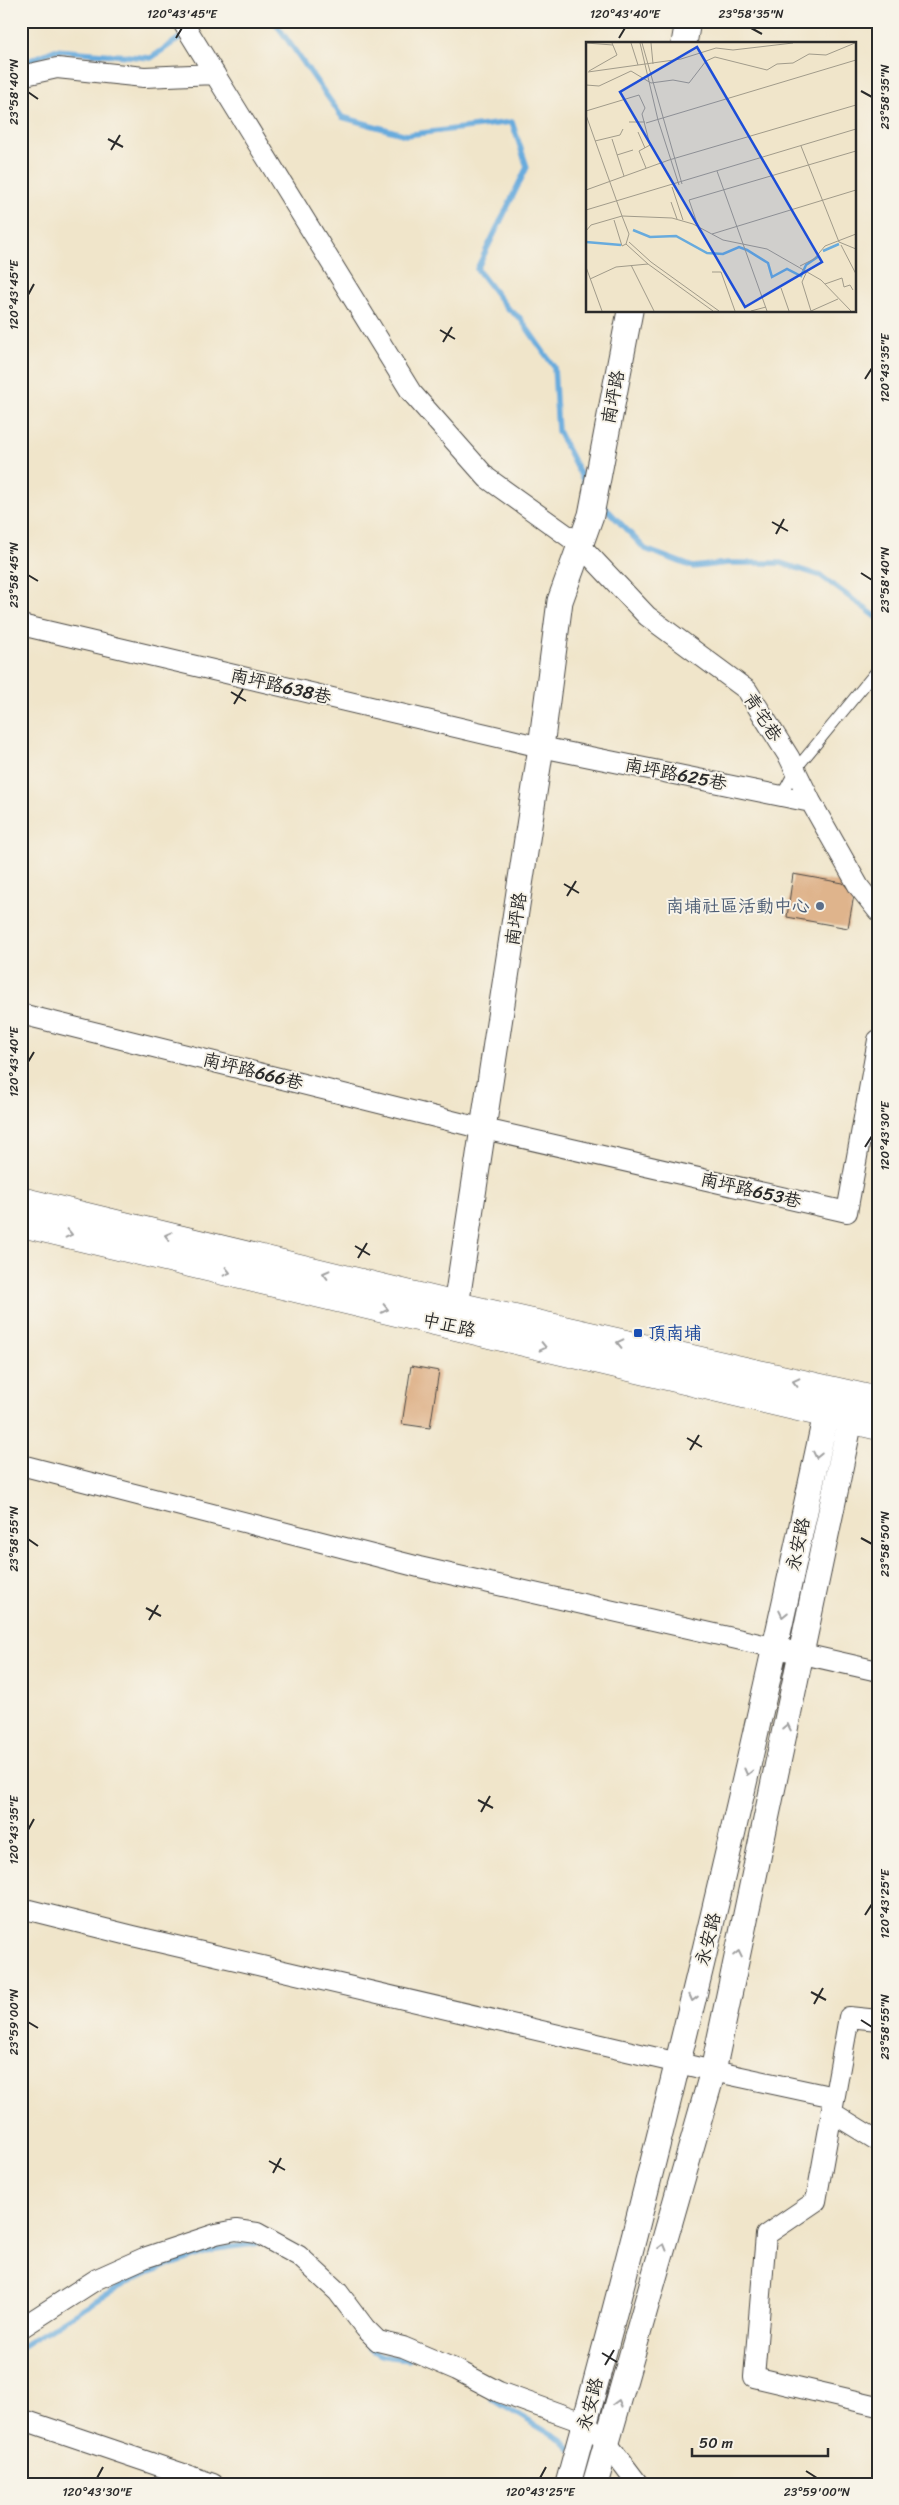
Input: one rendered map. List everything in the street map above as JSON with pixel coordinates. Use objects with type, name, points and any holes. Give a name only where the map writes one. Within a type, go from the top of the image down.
[{"type":"main road","name":"中正路","points":[[21,1201],[455,1316]]},
{"type":"main road","name":"中正路","points":[[21,1222],[848,1404],[878,1426]]},
{"type":"street","name":"青宅巷","points":[[182,21],[411,392],[486,478],[579,544],[647,616],[747,690],[795,770],[859,887],[878,911]]},
{"type":"street","points":[[684,42],[688,21]]},
{"type":"street","points":[[21,76],[57,68],[144,77],[215,74]]},
{"type":"street","name":"南坪路","points":[[455,1316],[541,747],[560,601],[590,515],[630,312]]},
{"type":"street","name":"南坪路638巷","points":[[21,625],[541,747]]},
{"type":"street","name":"南坪路625巷","points":[[541,747],[811,802]]},
{"type":"street","name":"南坪路666巷","points":[[21,1014],[484,1129]]},
{"type":"street","name":"南坪路653巷","points":[[484,1129],[848,1212],[878,1040]]},
{"type":"street","name":"永安路","points":[[568,2484],[678,2062],[776,1648],[848,1404]]},
{"type":"street","name":"永安路","points":[[595,2484],[713,2071],[802,1654],[848,1404]]},
{"type":"street","points":[[21,1466],[419,1567],[878,1671]]},
{"type":"street","points":[[21,1908],[133,1936],[713,2071],[832,2105],[878,2141]]},
{"type":"street","points":[[878,2020],[849,2017],[816,2201],[766,2235],[754,2377],[878,2406]]},
{"type":"street","points":[[21,2328],[97,2280],[144,2258],[216,2234],[236,2230],[257,2232],[305,2262],[338,2292],[365,2328],[378,2341],[403,2347],[457,2370],[499,2392],[585,2423],[606,2443],[638,2484]]},
{"type":"street","points":[[21,2419],[213,2484]]},
{"type":"lane","points":[[781,796],[795,770],[878,669]]},
{"type":"building","name":"南埔社區活動中心","points":[[793,874],[843,883],[854,895],[848,928],[787,917]]},
{"type":"building","points":[[411,1366],[439,1371],[430,1428],[402,1424]]},
{"type":"waterway","points":[[21,64],[55,50],[151,58],[204,21]]},
{"type":"waterway","points":[[274,21],[342,117],[406,135],[512,122],[527,167],[477,269],[507,308],[520,318],[554,367],[558,431],[588,489]]},
{"type":"waterway","points":[[601,503],[645,549],[693,567],[728,563],[781,563],[821,576],[878,618]]},
{"type":"waterway","points":[[21,2347],[103,2296],[141,2275],[216,2249],[261,2243]]},
{"type":"waterway","points":[[364,2339],[378,2353],[389,2357],[409,2359]]},
{"type":"waterway","points":[[492,2399],[562,2441],[570,2449]]},
{"type":"place","name":"南埔社區活動中心","points":[[820,906]]},
{"type":"place","name":"頂南埔","points":[[638,1333]]}]
